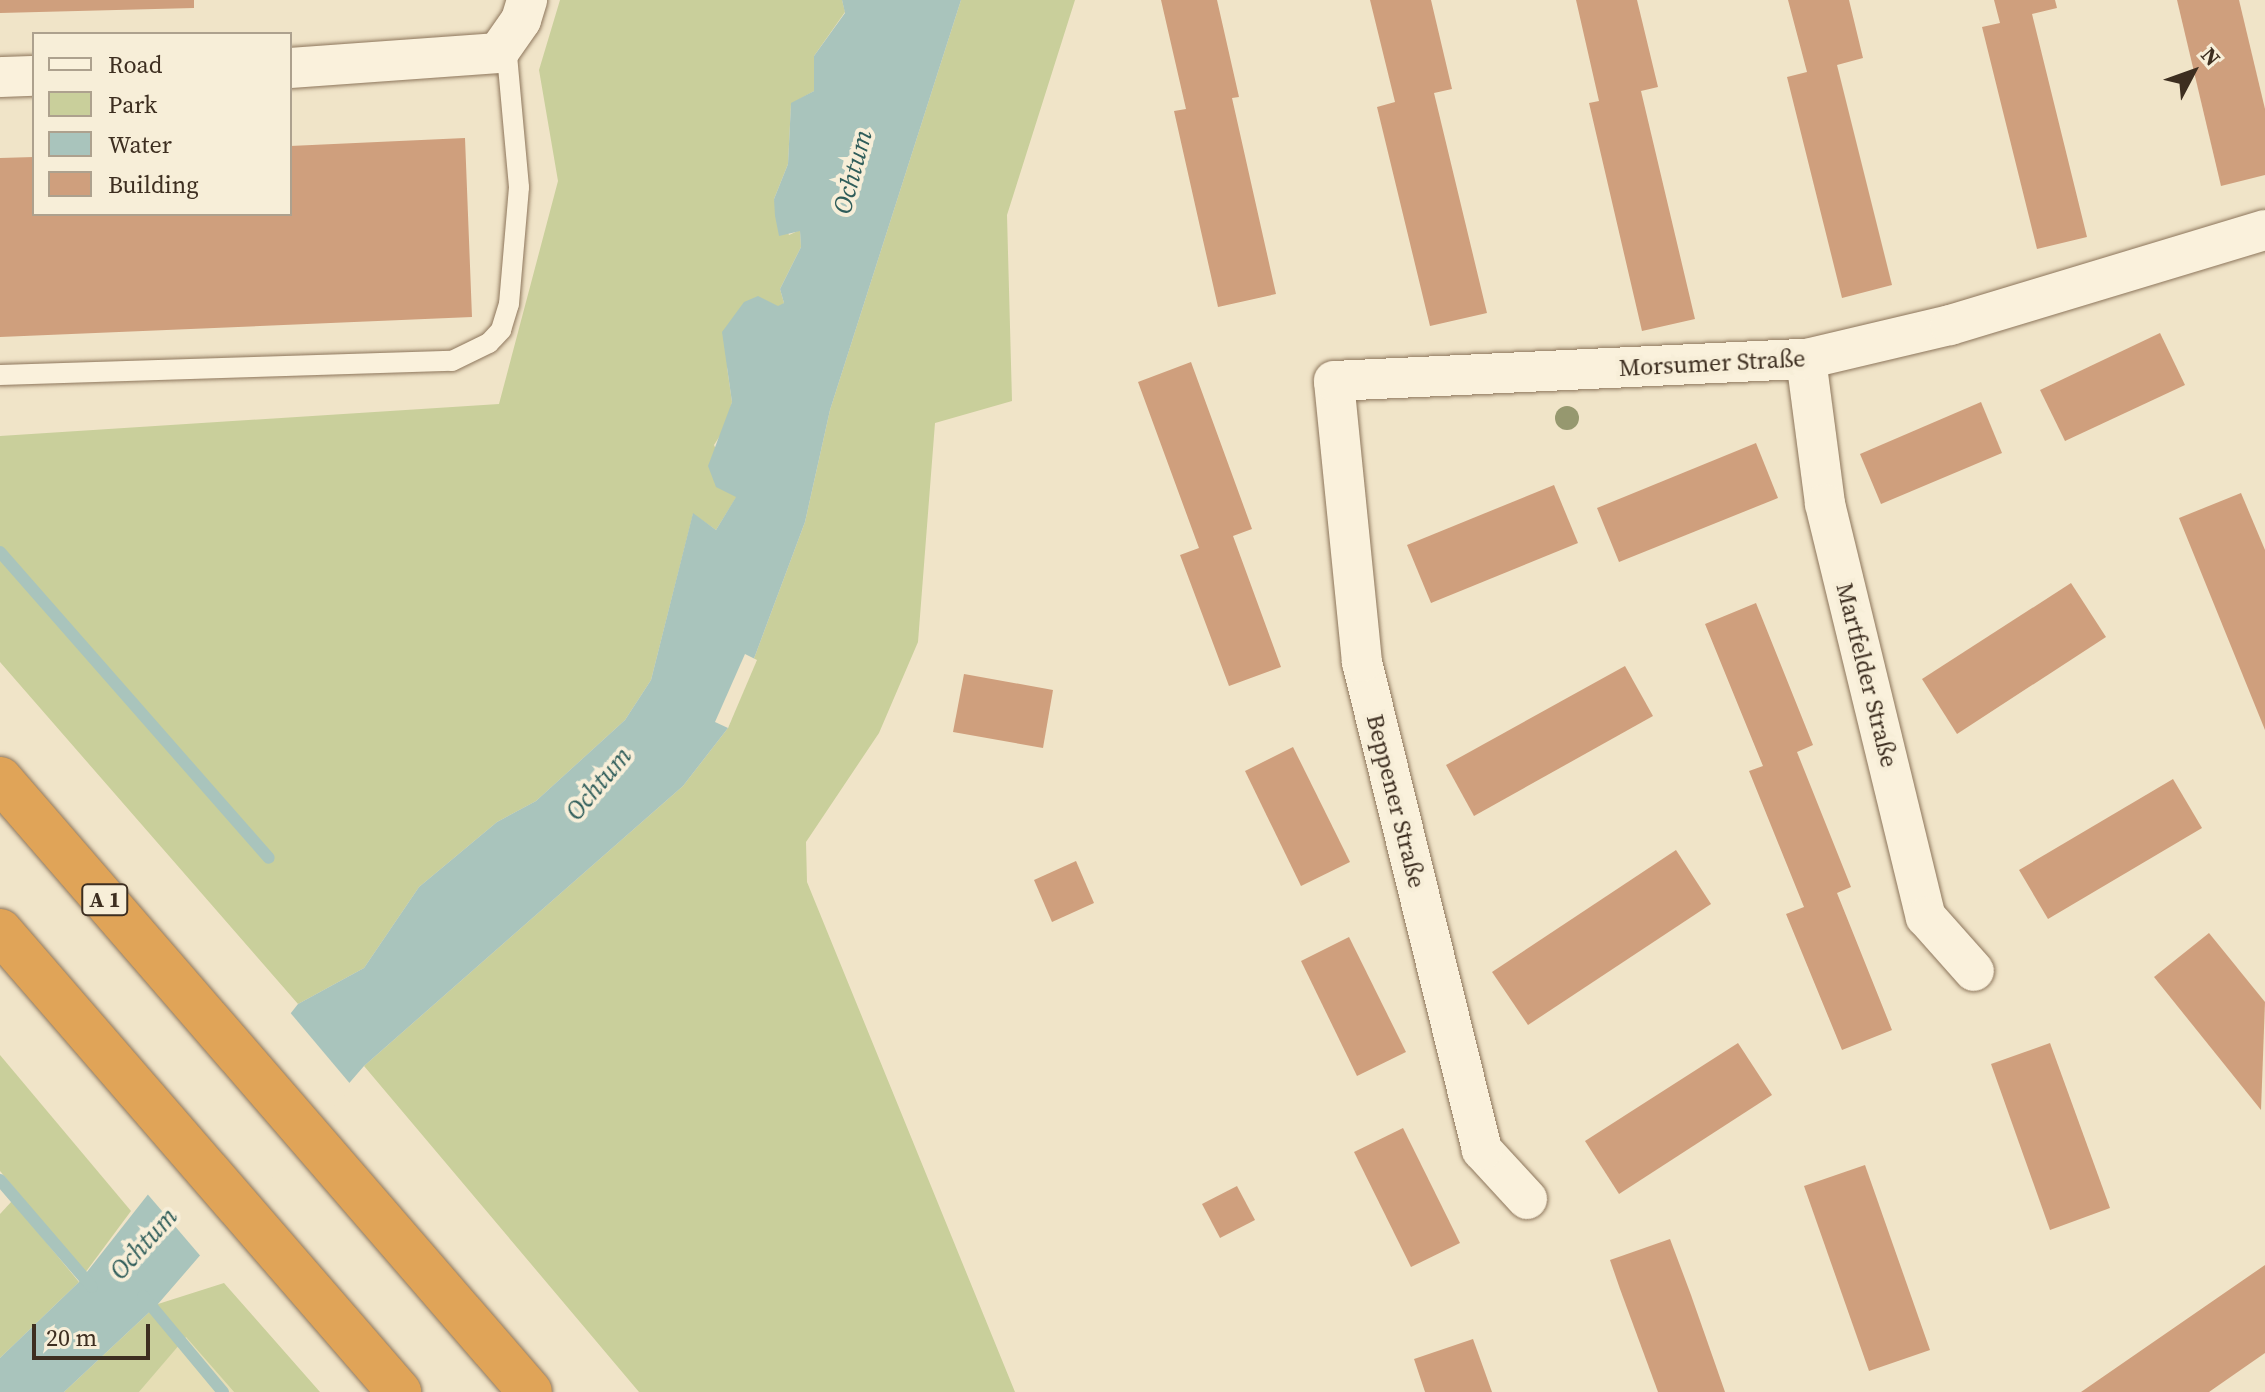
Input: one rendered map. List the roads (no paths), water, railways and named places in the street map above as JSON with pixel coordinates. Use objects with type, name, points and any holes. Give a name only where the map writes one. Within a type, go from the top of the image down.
[{"type":"highway","name":"A 1","points":[[0,779],[530,1392]]},
{"type":"highway","points":[[0,931],[399,1392]]},
{"type":"street","points":[[292,68],[441,61],[498,53],[527,0]]},
{"type":"street","points":[[0,77],[32,76]]},
{"type":"street","name":"Morsumer Straße","points":[[1334,381],[1806,359],[1950,325],[2265,230]]},
{"type":"street","name":"Martfelder Straße","points":[[1806,359],[1825,504],[1926,917],[1974,971]]},
{"type":"street","name":"Beppener Straße","points":[[1334,381],[1362,662],[1482,1150],[1527,1199]]},
{"type":"lane","points":[[0,375],[452,361],[489,343],[501,330],[509,304],[519,187],[506,41]]},
{"type":"water","name":"Ochtum","points":[[842,0],[961,0],[830,410],[805,522],[728,728],[683,786],[364,1066],[158,1304],[64,1392],[0,1392],[0,1358],[79,1282],[298,1004],[364,968],[419,887],[497,822],[536,801],[625,720],[651,680],[693,513],[716,530],[736,497],[716,487],[708,466],[732,402],[722,332],[744,302],[758,296],[778,306],[784,303],[780,289],[801,247],[800,231],[779,236],[775,216],[774,199],[788,164],[791,103],[814,91],[814,56],[845,13]]},
{"type":"waterway","points":[[0,552],[269,858]]},
{"type":"waterway","points":[[0,1180],[92,1287]]},
{"type":"waterway","points":[[143,1296],[223,1392]]}]
